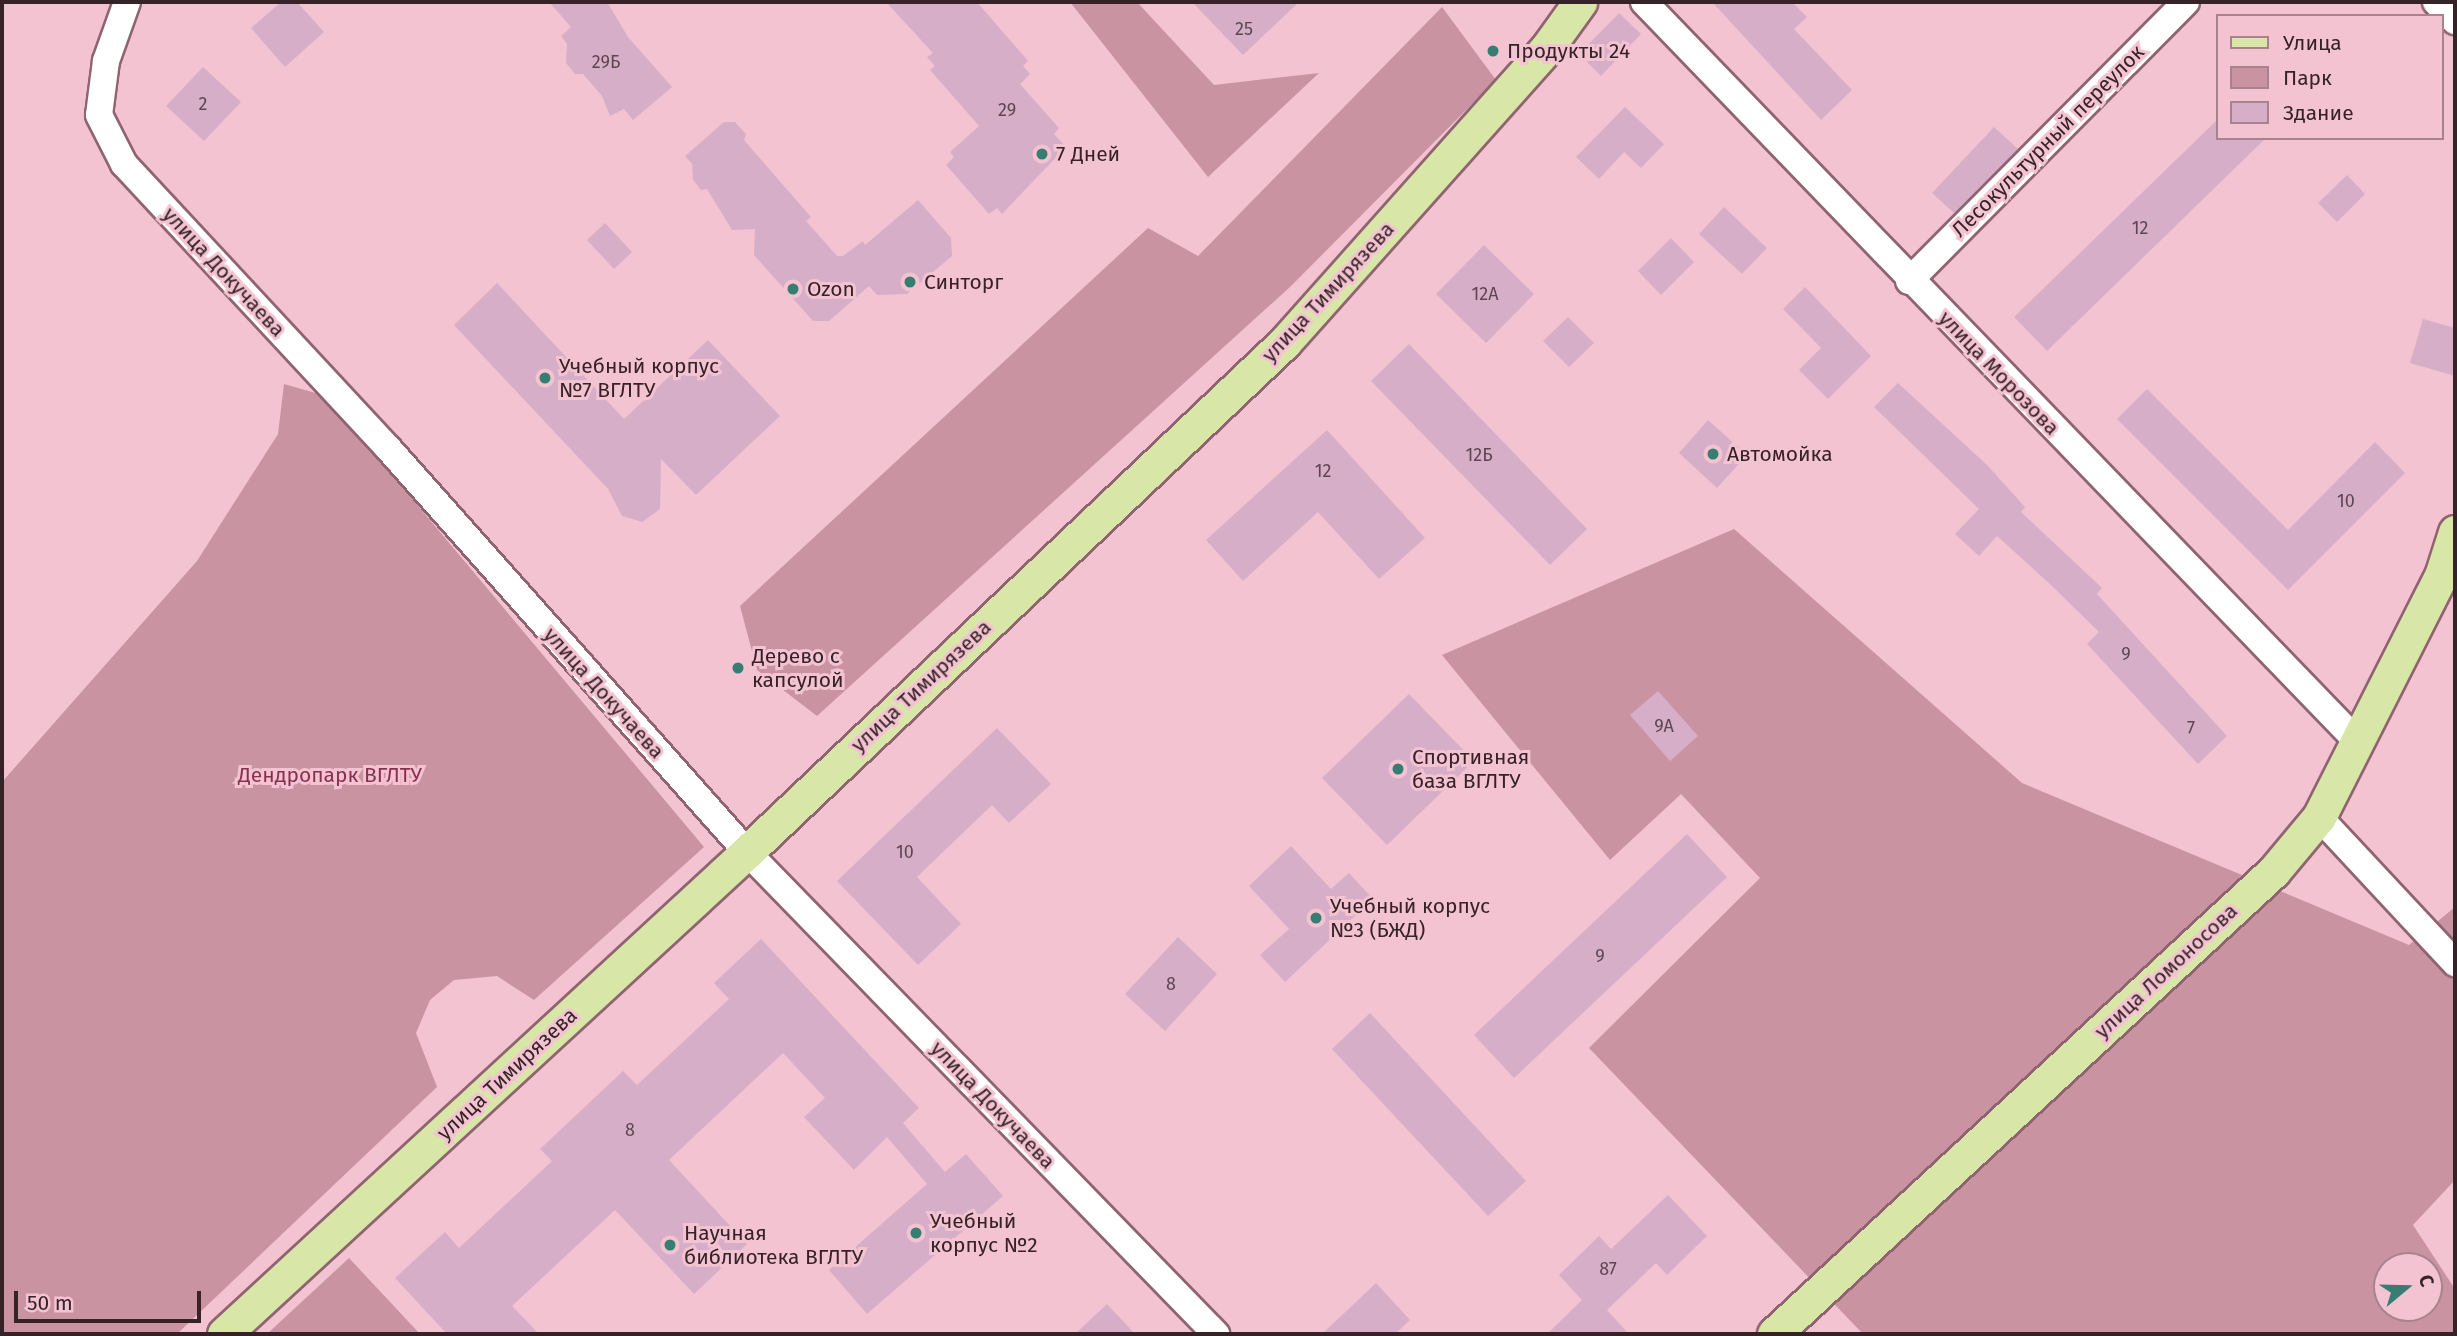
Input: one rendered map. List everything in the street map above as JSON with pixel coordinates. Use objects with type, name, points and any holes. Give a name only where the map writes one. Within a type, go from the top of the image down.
[{"type":"main road","name":"улица Тимирязева","points":[[224,1334],[747,852],[1285,342],[1547,48],[1580,2]]},
{"type":"main road","name":"улица Ломоносова","points":[[1774,1334],[2274,871],[2319,817],[2442,573],[2455,532]]},
{"type":"street","name":"улица Докучаева","points":[[127,2],[106,61],[99,115],[124,164],[388,448],[747,852],[1216,1334]]},
{"type":"street","name":"улица Морозова","points":[[1644,2],[1909,281],[2357,741]]},
{"type":"street","name":"Лесокультурный переулок","points":[[1909,281],[2186,2]]},
{"type":"street","points":[[2436,2],[2455,21]]},
{"type":"street","points":[[2319,817],[2455,963]]},
{"type":"green space","points":[[1070,2],[1137,2],[1214,85],[1319,73],[1208,177]]},
{"type":"green space","points":[[1442,7],[1496,80],[1290,287],[817,716],[757,670],[740,606],[1148,228],[1198,256]]},
{"type":"green space","name":"Дендропарк ВГЛТУ","points":[[284,384],[326,396],[704,847],[534,1000],[497,976],[454,980],[430,1000],[416,1033],[437,1087],[177,1334],[2,1334],[2,782],[197,561],[278,434]]},
{"type":"green space","points":[[1734,529],[2022,783],[2409,945],[2455,907],[2455,1180],[2413,1225],[2431,1252],[2373,1252],[2373,1322],[2443,1322],[2443,1271],[2455,1289],[2455,1334],[1863,1334],[1589,1048],[1760,878],[1681,794],[1610,860],[1442,655]]},
{"type":"green space","points":[[349,1258],[420,1334],[267,1334]]},
{"type":"building","points":[[281,2],[297,2],[324,32],[285,67],[251,28]]},
{"type":"building","points":[[549,2],[607,2],[628,37],[672,87],[633,120],[624,109],[610,116],[602,96],[583,74],[575,74],[566,63],[567,44],[561,36],[571,27]]},
{"type":"building","points":[[886,2],[977,2],[1028,61],[1023,66],[1030,74],[1020,84],[1059,128],[1054,134],[1066,147],[1002,214],[997,208],[989,214],[946,165],[954,157],[950,152],[979,126],[930,70],[935,66],[927,57],[933,53]]},
{"type":"building","points":[[1192,2],[1299,2],[1243,55]]},
{"type":"building","points":[[1712,2],[1792,2],[1807,17],[1794,29],[1852,90],[1821,120]]},
{"type":"building","points":[[1619,13],[1641,34],[1601,76],[1579,54]]},
{"type":"building","points":[[203,67],[241,102],[204,141],[166,106]]},
{"type":"building","points":[[1625,107],[1664,144],[1641,168],[1624,152],[1599,179],[1576,157]]},
{"type":"building","points":[[2216,121],[2216,140],[2264,140],[2047,351],[2014,317]]},
{"type":"building","points":[[724,122],[735,122],[746,134],[744,140],[811,217],[806,221],[837,256],[843,256],[863,241],[865,245],[918,200],[951,238],[952,256],[907,294],[877,295],[869,286],[829,321],[813,321],[754,255],[755,229],[732,230],[707,189],[701,190],[693,180],[692,164],[685,156]]},
{"type":"building","points":[[1994,127],[2018,149],[1954,213],[1932,193]]},
{"type":"building","points":[[2347,175],[2365,194],[2337,222],[2318,203]]},
{"type":"building","points":[[1724,207],[1767,248],[1742,274],[1699,234]]},
{"type":"building","points":[[605,223],[632,252],[614,269],[587,240]]},
{"type":"building","points":[[1671,238],[1694,262],[1661,295],[1638,271]]},
{"type":"building","points":[[1484,245],[1534,294],[1486,343],[1436,294]]},
{"type":"building","name":"Учебный корпус №7 ВГЛТУ","points":[[497,283],[624,419],[708,340],[780,416],[696,495],[661,459],[660,509],[642,522],[622,516],[608,489],[454,325]]},
{"type":"building","points":[[1805,287],[1871,356],[1828,399],[1799,370],[1821,348],[1783,309]]},
{"type":"building","points":[[1568,317],[1594,343],[1569,367],[1543,341]]},
{"type":"building","points":[[2423,319],[2455,328],[2455,376],[2410,363]]},
{"type":"building","points":[[1409,344],[1587,529],[1550,565],[1371,381]]},
{"type":"building","points":[[1898,383],[1987,465],[2025,507],[2021,512],[2102,588],[2097,594],[2227,736],[2198,764],[2087,644],[2099,632],[2051,585],[1997,536],[1979,556],[1955,534],[1979,509],[1874,407]]},
{"type":"building","points":[[2147,389],[2288,530],[2375,442],[2405,473],[2288,590],[2117,419]]},
{"type":"building","name":"Автомойка","points":[[1708,420],[1747,455],[1717,488],[1679,453]]},
{"type":"building","points":[[1327,430],[1425,538],[1379,579],[1318,512],[1243,581],[1206,540]]},
{"type":"building","points":[[1658,691],[1698,736],[1670,761],[1630,715]]},
{"type":"building","name":"Спортивная база ВГЛТУ","points":[[1409,694],[1474,761],[1387,845],[1322,778]]},
{"type":"building","points":[[997,728],[1051,784],[1009,823],[992,805],[917,877],[961,924],[918,965],[837,881]]},
{"type":"building","points":[[1687,834],[1727,877],[1514,1078],[1474,1035]]},
{"type":"building","name":"Учебный корпус №3 (БЖД)","points":[[1291,846],[1331,889],[1349,873],[1373,899],[1285,982],[1260,955],[1289,929],[1249,886]]},
{"type":"building","points":[[1178,937],[1217,974],[1165,1031],[1125,994]]},
{"type":"building","points":[[761,939],[919,1108],[903,1123],[945,1172],[966,1154],[1003,1196],[867,1314],[829,1270],[927,1184],[887,1137],[854,1170],[804,1117],[825,1098],[783,1053],[669,1160],[747,1244],[694,1294],[615,1210],[512,1306],[539,1334],[447,1334],[395,1278],[445,1232],[459,1248],[552,1161],[540,1149],[623,1071],[637,1085],[729,999],[714,983]]},
{"type":"building","points":[[1370,1013],[1526,1181],[1488,1216],[1332,1049]]},
{"type":"building","points":[[1668,1195],[1707,1236],[1667,1275],[1656,1263],[1607,1310],[1629,1334],[1547,1334],[1582,1300],[1559,1275],[1599,1236],[1611,1249]]},
{"type":"building","points":[[1376,1283],[1410,1320],[1395,1334],[1322,1334]]},
{"type":"building","points":[[1107,1304],[1135,1334],[1075,1334]]},
{"type":"place","name":"Продукты 24","points":[[1493,51]]},
{"type":"place","name":"7 Дней","points":[[1042,154]]},
{"type":"place","name":"Синторг","points":[[910,282]]},
{"type":"place","name":"Ozon","points":[[793,289]]},
{"type":"place","name":"Учебный корпус №7 ВГЛТУ","points":[[545,378]]},
{"type":"place","name":"Автомойка","points":[[1713,454]]},
{"type":"place","name":"Дерево с капсулой","points":[[738,668]]},
{"type":"place","name":"Спортивная база ВГЛТУ","points":[[1398,769]]},
{"type":"place","name":"Учебный корпус №3 (БЖД)","points":[[1316,918]]},
{"type":"place","name":"Учебный корпус №2","points":[[916,1233]]},
{"type":"place","name":"Научная библиотека ВГЛТУ","points":[[670,1245]]}]
